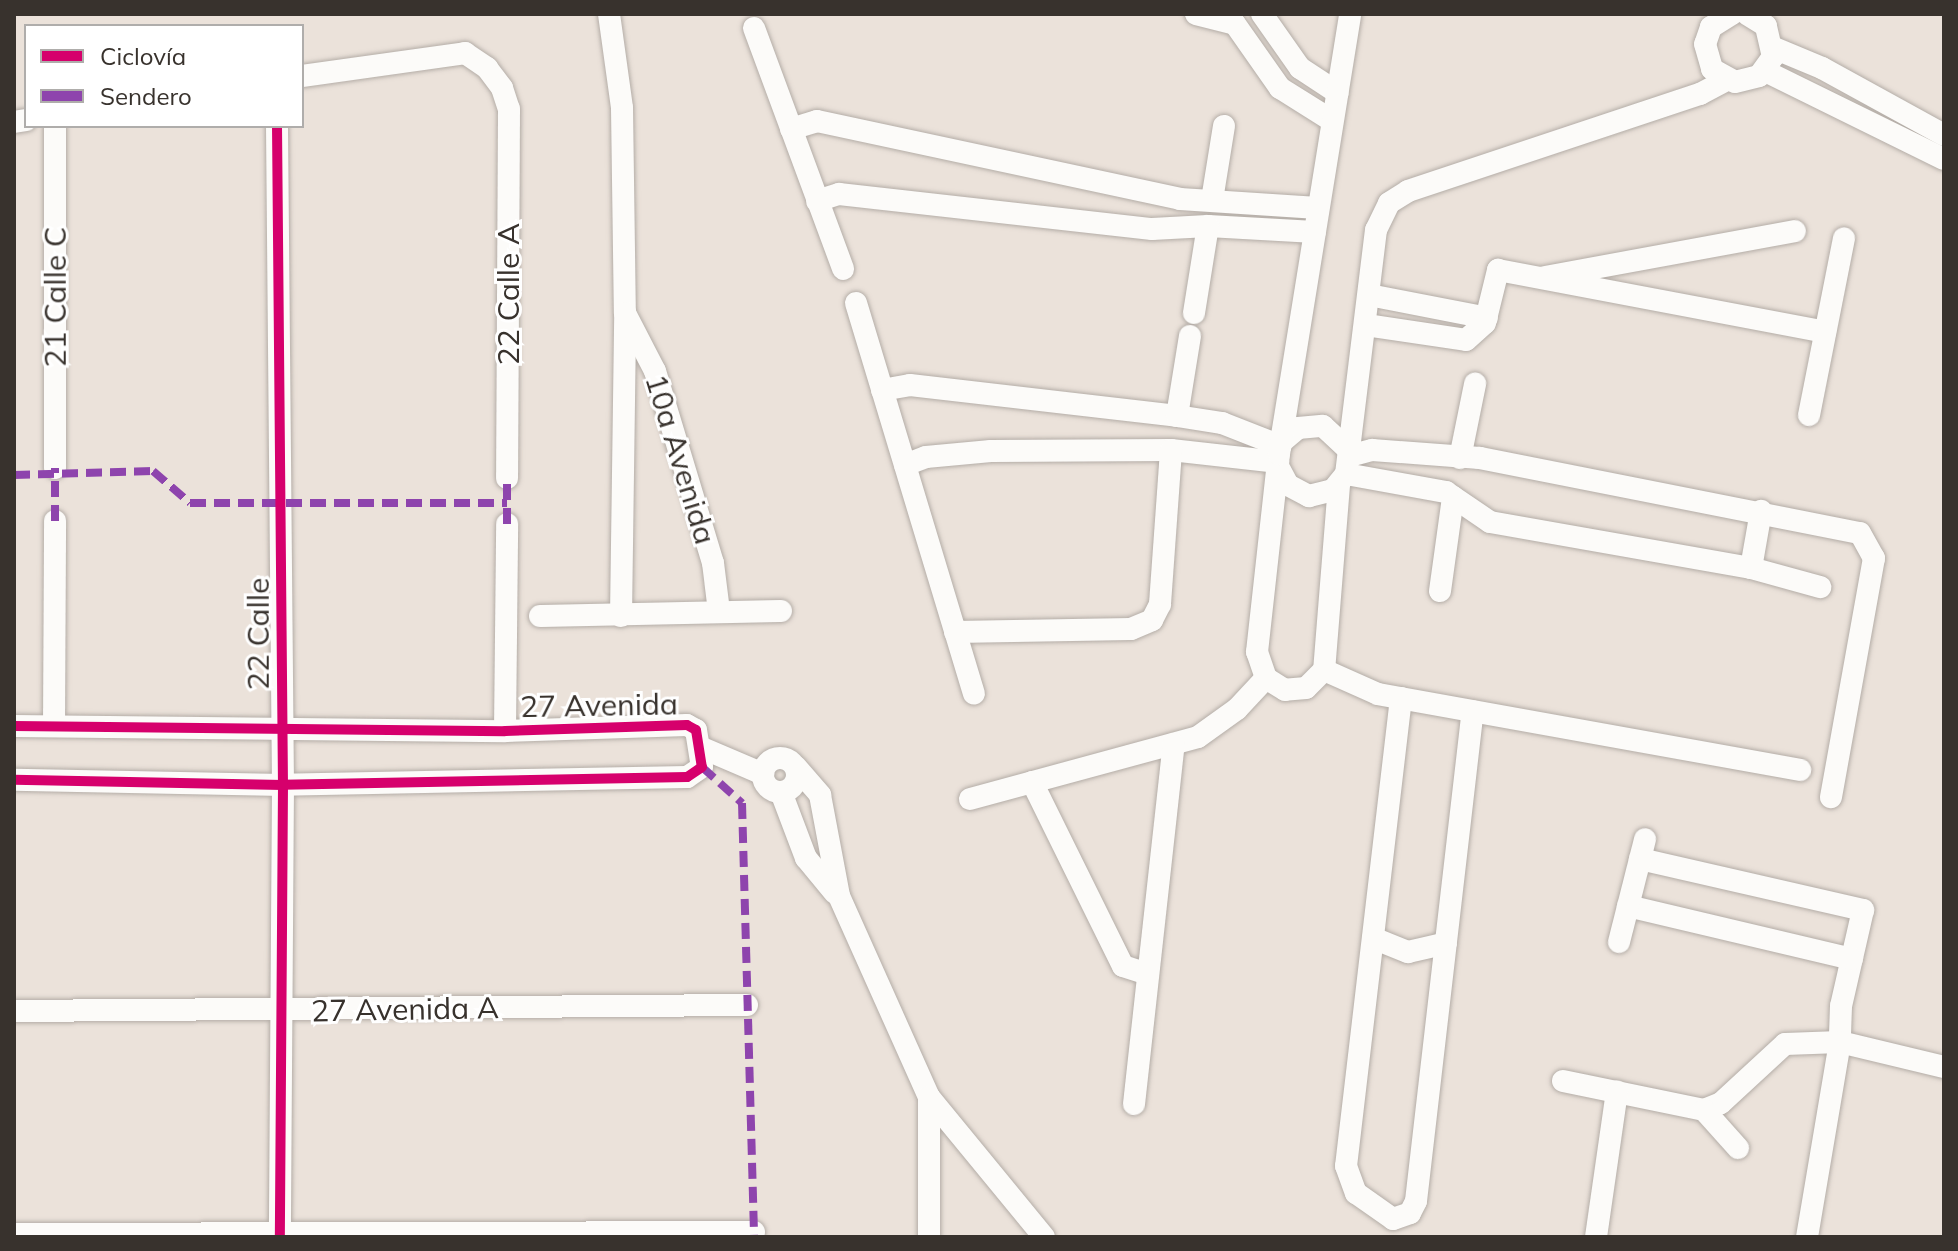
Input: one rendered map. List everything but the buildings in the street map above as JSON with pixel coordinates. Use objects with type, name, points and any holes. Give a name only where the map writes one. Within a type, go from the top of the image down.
[{"type":"street","name":"10a Avenida","points":[[609,14],[622,108],[625,313],[621,616]]},
{"type":"street","points":[[1196,14],[1235,24],[1280,88],[1331,120]]},
{"type":"street","points":[[1262,14],[1291,59],[1338,93]]},
{"type":"street","points":[[1350,14],[1281,455],[1257,652],[1266,678],[1296,691],[1316,683],[1324,670],[1345,466],[1379,220],[1397,196],[1700,94],[1726,80],[1751,80],[1765,71],[1774,32]]},
{"type":"street","points":[[1726,80],[1708,62],[1705,44],[1711,27],[1731,15],[1774,32],[1822,68],[1944,135]]},
{"type":"street","points":[[754,28],[843,269]]},
{"type":"street","name":"22 Calle A","points":[[304,76],[465,53],[496,78],[509,109],[507,478]]},
{"type":"street","points":[[1765,71],[1944,159]]},
{"type":"street","points":[[791,129],[817,121],[1180,199],[1318,208]]},
{"type":"street","points":[[1212,200],[1224,126]]},
{"type":"street","name":"21 Calle C","points":[[55,128],[55,468]]},
{"type":"street","name":"22 Calle","points":[[277,128],[284,1010],[280,1235]]},
{"type":"street","points":[[817,201],[839,194],[1152,229],[1208,226],[1315,232]]},
{"type":"street","points":[[1194,313],[1208,226]]},
{"type":"street","points":[[1532,279],[1795,231]]},
{"type":"street","points":[[1809,415],[1844,238]]},
{"type":"street","points":[[1366,325],[1458,342],[1480,331],[1487,318],[1498,270],[1532,279],[1825,332]]},
{"type":"street","points":[[1369,295],[1487,318]]},
{"type":"street","points":[[856,303],[974,694]]},
{"type":"street","name":"10a Avenida","points":[[625,313],[655,371],[713,563],[719,611]]},
{"type":"street","points":[[1177,416],[1190,336]]},
{"type":"street","points":[[1460,458],[1475,384]]},
{"type":"street","points":[[882,390],[910,385],[1222,423],[1281,455],[1302,494],[1318,496],[1345,466],[1405,451],[1480,458],[1853,527],[1872,548],[1831,797]]},
{"type":"street","points":[[1281,455],[1306,426],[1323,426],[1345,466],[1453,497],[1490,522],[1751,568],[1820,587]]},
{"type":"street","points":[[905,465],[926,457],[991,451],[1171,450],[1281,455]]},
{"type":"street","points":[[955,632],[1131,629],[1152,620],[1160,604],[1171,450]]},
{"type":"street","points":[[1440,591],[1453,497]]},
{"type":"street","points":[[1751,568],[1761,511]]},
{"type":"street","points":[[54,726],[55,521]]},
{"type":"street","points":[[505,731],[507,524]]},
{"type":"street","points":[[540,616],[781,611]]},
{"type":"street","points":[[1324,670],[1401,698],[1800,770]]},
{"type":"street","points":[[970,799],[1198,737],[1237,709],[1266,678]]},
{"type":"street","points":[[1401,698],[1346,1173],[1356,1193],[1393,1219],[1410,1213],[1416,1201],[1473,711]]},
{"type":"street","name":"27 Avenida","points":[[14,726],[505,731],[687,725],[696,730],[702,767],[687,777],[283,785],[14,780]]},
{"type":"street","points":[[1134,1104],[1145,973],[1174,744]]},
{"type":"street","points":[[700,747],[763,774],[770,789],[781,792],[795,783],[796,767]]},
{"type":"street","points":[[763,774],[777,758],[796,767],[820,795],[839,896],[929,1097],[1044,1237]]},
{"type":"street","points":[[1032,782],[1123,966],[1145,973]]},
{"type":"street","points":[[781,792],[806,858],[839,896]]},
{"type":"street","points":[[1619,942],[1643,849],[1863,910],[1841,1006],[1840,1042],[1807,1237]]},
{"type":"street","points":[[1628,906],[1852,959]]},
{"type":"street","points":[[1373,938],[1408,952],[1446,943]]},
{"type":"street","name":"27 Avenida A","points":[[14,1011],[747,1005]]},
{"type":"street","points":[[1563,1081],[1704,1110],[1721,1103],[1785,1044],[1840,1042],[1944,1067]]},
{"type":"street","points":[[1596,1237],[1617,1092]]},
{"type":"street","points":[[929,1097],[929,1237]]},
{"type":"street","points":[[1704,1110],[1738,1148]]},
{"type":"street","points":[[14,1234],[754,1232]]},
{"type":"marked path","points":[[55,468],[55,521]]},
{"type":"marked path","points":[[14,475],[153,471],[190,503],[507,503]]},
{"type":"marked path","points":[[507,478],[507,524]]},
{"type":"marked path","points":[[702,767],[742,803],[754,1237]]},
{"type":"cycle path","points":[[277,128],[283,785],[280,1237]]},
{"type":"cycle path","points":[[14,726],[505,731],[687,725],[696,730],[702,767],[687,777],[283,785],[14,780]]}]
